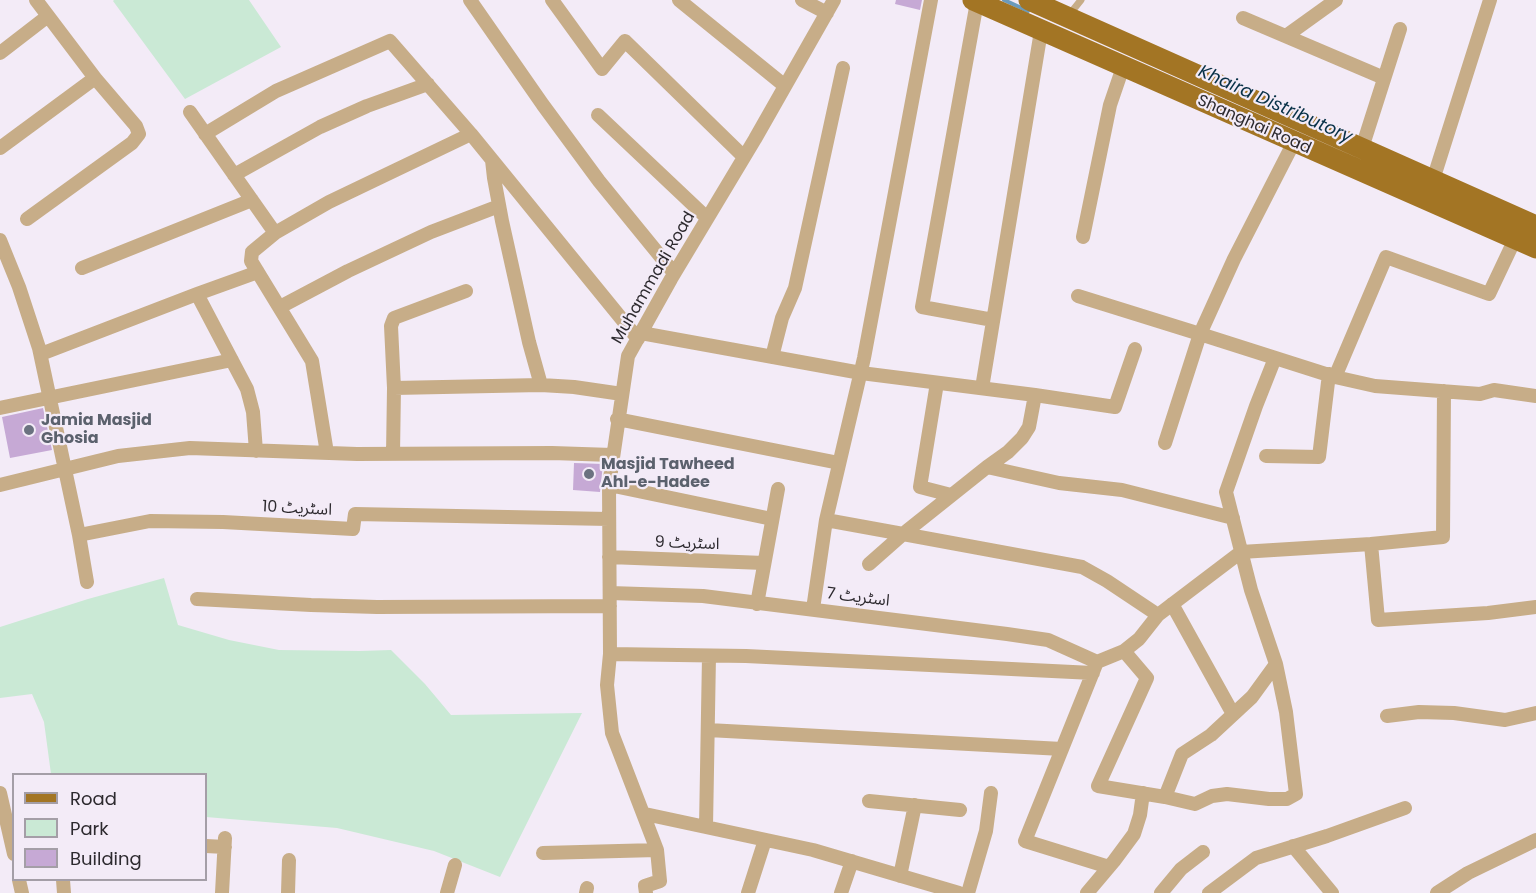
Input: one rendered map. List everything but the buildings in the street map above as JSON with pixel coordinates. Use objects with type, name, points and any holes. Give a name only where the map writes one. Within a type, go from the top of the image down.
[{"type":"main road","name":"Shanghai Road","points":[[1029,0],[1536,226]]},
{"type":"main road","name":"Shanghai Road","points":[[975,1],[1536,248]]},
{"type":"street","points":[[27,219],[132,143],[139,134],[136,126],[95,78],[36,0]]},
{"type":"street","points":[[470,0],[599,181],[674,273]]},
{"type":"street","points":[[552,0],[602,69],[625,40],[744,158]]},
{"type":"street","points":[[679,0],[785,86]]},
{"type":"street","points":[[802,0],[827,13]]},
{"type":"street","name":"Muhammadi Road","points":[[646,893],[645,886],[660,881],[657,850],[612,733],[607,685],[610,654],[609,485],[628,356],[834,0]]},
{"type":"street","points":[[813,609],[826,520],[861,372],[931,0]]},
{"type":"street","points":[[1286,36],[1336,0]]},
{"type":"street","points":[[1433,180],[1490,0]]},
{"type":"street","points":[[975,1],[922,307],[993,320]]},
{"type":"street","points":[[0,53],[48,16]]},
{"type":"street","points":[[1243,18],[1384,78]]},
{"type":"street","points":[[1362,148],[1400,29]]},
{"type":"street","points":[[982,388],[1041,31]]},
{"type":"street","points":[[205,134],[276,91],[390,41],[640,336],[861,372],[1115,407],[1135,349]]},
{"type":"street","points":[[1083,237],[1110,105],[1123,67]]},
{"type":"street","points":[[772,357],[782,318],[795,288],[843,68]]},
{"type":"street","points":[[0,148],[95,78]]},
{"type":"street","points":[[234,175],[320,127],[367,106],[428,84]]},
{"type":"street","points":[[190,112],[275,233]]},
{"type":"street","points":[[598,115],[707,218]]},
{"type":"street","points":[[327,453],[312,361],[251,261],[252,252],[275,233],[329,202],[471,134]]},
{"type":"street","points":[[1165,443],[1200,334],[1234,259],[1294,142]]},
{"type":"street","points":[[492,160],[499,206],[529,342],[541,385]]},
{"type":"street","points":[[82,268],[252,200]]},
{"type":"street","points":[[280,307],[430,232],[499,206]]},
{"type":"street","points":[[1266,456],[1319,457],[1332,376],[1386,257],[1489,294],[1515,239]]},
{"type":"street","points":[[0,240],[19,286],[41,354],[87,582]]},
{"type":"street","points":[[41,354],[258,272]]},
{"type":"street","points":[[393,454],[394,388],[391,326],[394,318],[466,291]]},
{"type":"street","points":[[197,294],[247,389],[253,412],[256,451]]},
{"type":"street","points":[[1078,296],[1332,376],[1375,386],[1480,394],[1494,390],[1536,396]]},
{"type":"street","points":[[1124,651],[1147,678],[1098,786],[1195,804],[1212,796],[1227,794],[1287,799],[1296,794],[1286,712],[1276,664],[1251,590],[1226,492],[1275,358]]},
{"type":"street","points":[[0,408],[232,360]]},
{"type":"street","points":[[937,383],[920,488],[951,495]]},
{"type":"street","points":[[394,388],[541,385],[622,394]]},
{"type":"street","points":[[610,654],[1095,668],[1124,651],[1139,639],[1158,615],[1241,552],[1443,537],[1444,391]]},
{"type":"street","points":[[869,564],[951,495],[1008,452],[1022,438],[1029,427],[1035,395]]},
{"type":"street","points":[[618,419],[839,463]]},
{"type":"street","points":[[0,485],[118,456],[189,448],[393,454],[612,454]]},
{"type":"street","points":[[987,466],[1059,483],[1122,490],[1233,518]]},
{"type":"street","points":[[609,485],[772,519]]},
{"type":"street","points":[[757,604],[778,489]]},
{"type":"street","name":"اسٹریٹ 10","points":[[79,535],[150,521],[353,528],[355,514],[609,519]]},
{"type":"street","points":[[826,520],[1082,567],[1158,615]]},
{"type":"street","points":[[1371,544],[1378,620],[1488,613],[1536,607]]},
{"type":"street","name":"اسٹریٹ 9","points":[[609,557],[764,563]]},
{"type":"street","name":"اسٹریٹ 7","points":[[197,598],[377,607],[703,596],[1048,640],[1095,668]]},
{"type":"street","points":[[1172,604],[1233,714]]},
{"type":"street","points":[[706,827],[710,656]]},
{"type":"street","points":[[1165,797],[1182,754],[1211,735],[1252,697],[1276,664]]},
{"type":"street","points":[[1095,668],[1025,841],[1109,867]]},
{"type":"street","points":[[1387,716],[1419,712],[1454,713],[1505,720],[1536,712]]},
{"type":"street","points":[[708,730],[1062,749]]},
{"type":"street","points":[[0,793],[12,845]]},
{"type":"street","points":[[1087,893],[1134,834],[1143,793]]},
{"type":"street","points":[[968,893],[986,831],[991,794]]},
{"type":"street","points":[[869,801],[960,810]]},
{"type":"street","points":[[900,876],[915,806]]},
{"type":"street","points":[[1209,893],[1256,858],[1405,808]]},
{"type":"street","points":[[645,814],[813,850],[958,893]]},
{"type":"street","points":[[748,893],[765,840]]},
{"type":"street","points":[[1437,893],[1468,873],[1536,840]]},
{"type":"street","points":[[207,846],[225,843],[222,893]]},
{"type":"street","points":[[1293,846],[1332,893]]},
{"type":"street","points":[[543,853],[657,850]]},
{"type":"street","points":[[1162,893],[1181,869],[1203,852]]},
{"type":"street","points":[[288,893],[289,860]]},
{"type":"street","points":[[841,893],[852,861]]},
{"type":"street","points":[[447,893],[455,865]]},
{"type":"lane","points":[[1067,17],[1081,0]]},
{"type":"green space","points":[[114,0],[249,0],[281,47],[185,99]]},
{"type":"green space","points":[[164,578],[178,625],[229,640],[279,650],[391,650],[425,684],[451,715],[582,713],[500,877],[434,851],[337,828],[207,817],[207,773],[51,773],[44,722],[32,694],[0,698],[0,627]]},
{"type":"waterway","name":"Khaira Distributory","points":[[1004,0],[1028,11]]},
{"type":"place","name":"Jamia Masjid Ghosia","points":[[29,430]]},
{"type":"place","name":"Masjid Tawheed Ahl-e-Hadee","points":[[589,474]]}]
